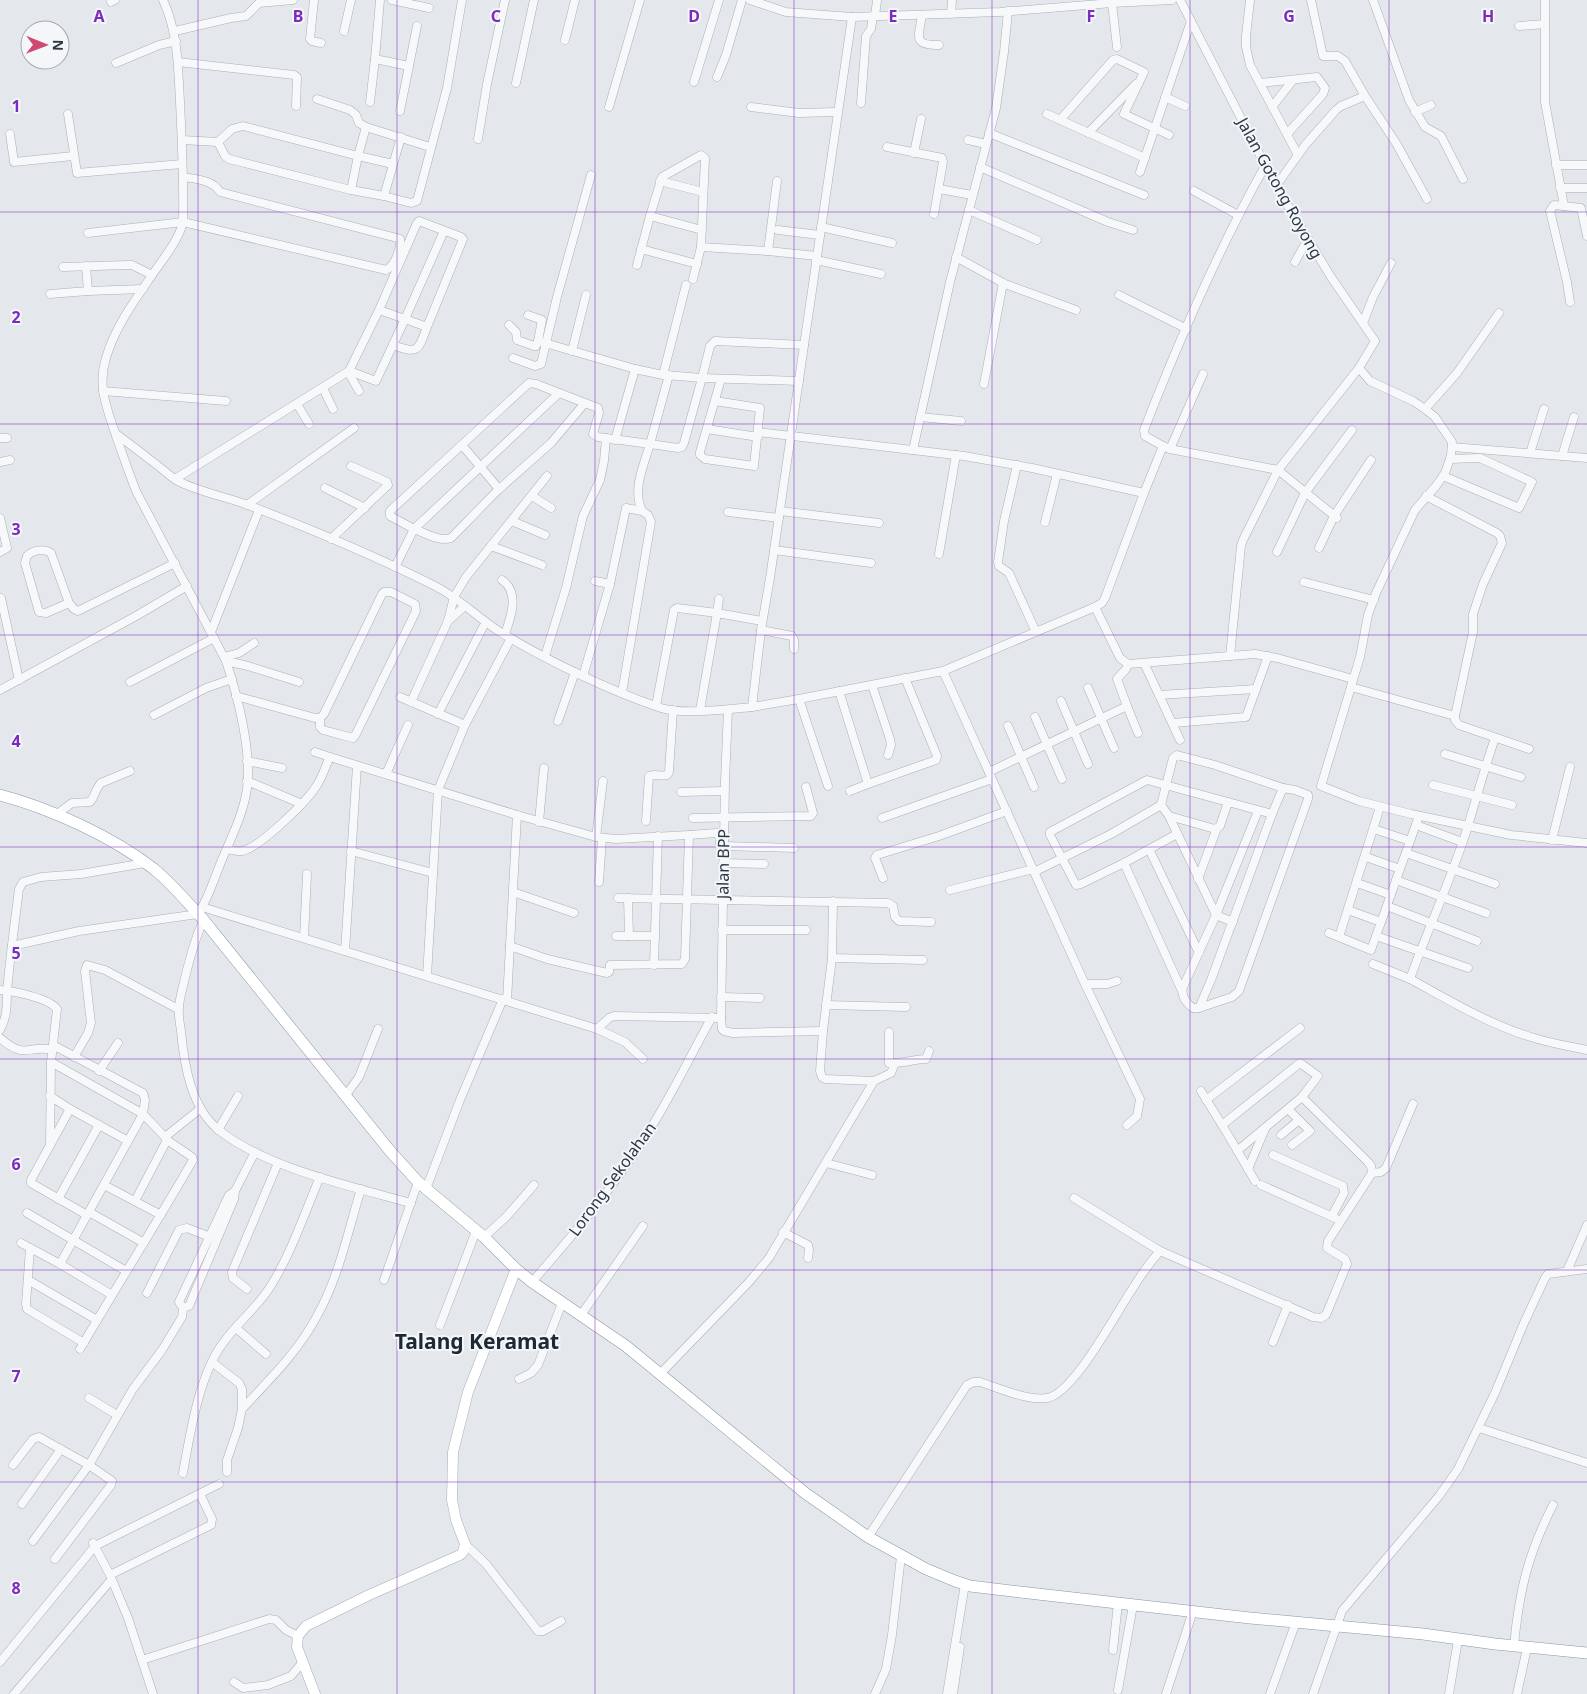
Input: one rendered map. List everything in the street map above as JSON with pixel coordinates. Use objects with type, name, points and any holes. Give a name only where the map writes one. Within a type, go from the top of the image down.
[{"type":"highway","points":[[0,795],[26,802],[57,814],[113,843],[145,863],[201,914],[390,1152],[422,1185],[480,1234],[532,1282],[626,1346],[805,1493],[868,1537],[901,1556],[926,1569],[967,1585],[1133,1605],[1587,1653]]},
{"type":"main road","points":[[315,1694],[297,1647],[298,1636],[306,1626],[323,1616],[463,1552],[465,1544],[456,1520],[452,1500],[454,1452],[468,1392],[516,1269]]},
{"type":"street","points":[[163,0],[175,31],[178,62],[182,140],[183,222],[182,228],[172,245],[130,308],[108,350],[104,367],[103,400],[125,465],[137,493],[225,659],[236,696],[247,761],[245,800],[201,914],[178,1009],[183,1055],[189,1080],[200,1109],[218,1130],[278,1163],[411,1203]]},
{"type":"street","points":[[175,31],[246,16],[259,3],[293,0]]},
{"type":"street","points":[[314,0],[310,39],[322,43]]},
{"type":"street","points":[[344,32],[351,0]]},
{"type":"street","points":[[370,102],[380,0]]},
{"type":"street","points":[[392,0],[429,8]]},
{"type":"street","points":[[218,142],[225,156],[229,159],[352,190],[415,203],[447,88],[462,0]]},
{"type":"street","points":[[478,139],[487,84],[505,0]]},
{"type":"street","points":[[516,83],[534,0]]},
{"type":"street","points":[[565,40],[576,0]]},
{"type":"street","points":[[609,107],[640,0]]},
{"type":"street","points":[[694,82],[719,0]]},
{"type":"street","points":[[717,77],[742,0]]},
{"type":"street","points":[[750,0],[786,12],[852,17],[1008,11],[1077,3],[1172,0]]},
{"type":"street","points":[[862,103],[866,36],[871,29],[877,0]]},
{"type":"street","points":[[951,14],[952,0]]},
{"type":"street","name":"Jalan Gotong Royong","points":[[1180,0],[1276,186],[1331,277],[1375,341],[1359,368]]},
{"type":"street","points":[[1250,0],[1246,47],[1250,65],[1298,155]]},
{"type":"street","points":[[1311,0],[1323,56],[1338,56],[1345,61],[1365,96],[1396,143],[1427,199]]},
{"type":"street","points":[[1373,0],[1398,72],[1415,112],[1427,129],[1441,136],[1464,179]]},
{"type":"street","points":[[1545,0],[1546,102],[1564,206]]},
{"type":"street","points":[[1112,3],[1118,46]]},
{"type":"street","points":[[913,450],[956,257],[996,108],[1008,11]]},
{"type":"street","points":[[922,15],[919,35],[921,42],[926,46],[939,45]]},
{"type":"street","points":[[752,707],[762,621],[852,17]]},
{"type":"street","points":[[1140,172],[1191,21]]},
{"type":"street","points":[[1519,26],[1545,24]]},
{"type":"street","points":[[400,111],[417,26]]},
{"type":"street","points":[[116,63],[159,45],[176,41]]},
{"type":"street","points":[[375,59],[410,66]]},
{"type":"street","points":[[1060,120],[1113,60],[1119,60],[1143,70],[1143,74],[1124,114]]},
{"type":"street","points":[[178,62],[294,75],[297,81],[296,106]]},
{"type":"street","points":[[1260,83],[1318,77],[1326,90],[1287,134]]},
{"type":"street","points":[[1088,133],[1140,80]]},
{"type":"street","points":[[1272,106],[1293,80]]},
{"type":"street","points":[[1276,186],[1298,155],[1336,110],[1365,96]]},
{"type":"street","points":[[1165,97],[1185,106]]},
{"type":"street","points":[[317,99],[350,110],[356,115],[359,123],[366,127],[430,147]]},
{"type":"street","points":[[1415,112],[1431,105]]},
{"type":"street","points":[[751,107],[799,113],[837,112]]},
{"type":"street","points":[[1112,108],[1169,135]]},
{"type":"street","points":[[68,114],[77,174],[182,164]]},
{"type":"street","points":[[1047,114],[1145,158]]},
{"type":"street","points":[[914,152],[921,119]]},
{"type":"street","points":[[182,140],[218,142],[232,128],[243,126],[393,164]]},
{"type":"street","points":[[352,190],[358,156],[366,127]]},
{"type":"street","points":[[989,133],[1144,195]]},
{"type":"street","points":[[10,134],[14,165],[74,156]]},
{"type":"street","points":[[384,196],[401,138]]},
{"type":"street","points":[[968,140],[986,144]]},
{"type":"street","points":[[887,147],[942,158],[943,162],[934,214]]},
{"type":"street","points":[[637,264],[660,181],[664,175],[702,155],[705,158],[701,247],[693,279]]},
{"type":"street","points":[[1556,165],[1587,165]]},
{"type":"street","points":[[1265,166],[1238,215],[1186,329],[1144,430],[1145,436],[1167,448],[1278,470],[1336,517]]},
{"type":"street","points":[[980,167],[1108,222],[1133,230]]},
{"type":"street","points":[[513,358],[535,366],[539,365],[591,175]]},
{"type":"street","points":[[88,233],[183,222],[386,270],[393,265],[400,239],[220,192],[217,186],[199,179],[183,178]]},
{"type":"street","points":[[660,181],[703,192]]},
{"type":"street","points":[[768,251],[777,181]]},
{"type":"street","points":[[1560,188],[1587,188]]},
{"type":"street","points":[[939,189],[972,195]]},
{"type":"street","points":[[1194,191],[1238,215]]},
{"type":"street","points":[[1570,302],[1550,211],[1554,205],[1581,208],[1587,236]]},
{"type":"street","points":[[969,210],[1037,240]]},
{"type":"street","points":[[650,216],[702,230]]},
{"type":"street","points":[[174,479],[348,372],[379,310],[417,223],[421,221],[461,237],[464,241],[423,338],[415,350],[410,351],[393,345]]},
{"type":"street","points":[[778,230],[820,231],[892,243]]},
{"type":"street","points":[[348,372],[376,381],[444,231]]},
{"type":"street","points":[[1295,262],[1308,239]]},
{"type":"street","points":[[701,247],[768,251],[816,258],[881,274]]},
{"type":"street","points":[[641,249],[697,264]]},
{"type":"street","points":[[956,257],[1003,283],[1076,310]]},
{"type":"street","points":[[1363,323],[1373,297],[1390,263]]},
{"type":"street","points":[[63,267],[132,265],[152,275]]},
{"type":"street","points":[[86,266],[88,291]]},
{"type":"street","points":[[984,384],[1003,283]]},
{"type":"street","points":[[642,511],[638,497],[641,470],[650,444],[686,285]]},
{"type":"street","points":[[50,294],[143,289]]},
{"type":"street","points":[[572,351],[586,295]]},
{"type":"street","points":[[1119,295],[1186,329]]},
{"type":"street","points":[[379,310],[427,327]]},
{"type":"street","points":[[1425,409],[1457,373],[1499,313]]},
{"type":"street","points":[[509,326],[515,330],[517,340],[536,346],[542,320],[528,315]]},
{"type":"street","points":[[538,340],[546,344],[666,375],[798,381]]},
{"type":"street","points":[[584,404],[551,443],[499,489],[448,539],[440,539],[414,529],[390,516],[390,511],[528,383],[536,384],[598,409],[593,434],[616,440],[678,448],[683,446],[710,346],[715,342],[804,345]]},
{"type":"street","points":[[616,440],[635,368]]},
{"type":"street","points":[[1230,656],[1241,546],[1278,470],[1359,368],[1370,381],[1413,401],[1435,417],[1447,432],[1452,442],[1452,447],[1450,459],[1443,476],[1414,510],[1368,615],[1354,679],[1321,786],[1380,807],[1511,835],[1586,843],[1587,834]]},
{"type":"street","points":[[348,372],[359,390]]},
{"type":"street","points":[[116,434],[174,479],[247,505],[395,567],[437,587],[454,597],[481,620],[583,676],[656,706],[673,710],[728,710],[839,692],[943,671],[1102,603],[1106,598],[1144,493],[1203,374]]},
{"type":"street","points":[[715,401],[760,408],[755,463],[752,466],[702,458],[700,452],[721,379]]},
{"type":"street","points":[[323,388],[333,409]]},
{"type":"street","points":[[103,391],[226,401]]},
{"type":"street","points":[[395,567],[414,529],[558,394]]},
{"type":"street","points":[[297,404],[309,424]]},
{"type":"street","points":[[1530,453],[1544,409]]},
{"type":"street","points":[[920,417],[961,421]]},
{"type":"street","points":[[1562,456],[1574,417]]},
{"type":"street","points":[[247,505],[354,428]]},
{"type":"street","points":[[707,429],[791,436],[956,455],[1017,465],[1144,493]]},
{"type":"street","points":[[1277,552],[1305,492],[1352,430]]},
{"type":"street","points":[[545,656],[566,588],[583,516],[600,480],[606,438]]},
{"type":"street","points":[[462,444],[499,489]]},
{"type":"street","points":[[1452,447],[1587,458]]},
{"type":"street","points":[[938,554],[956,455]]},
{"type":"street","points":[[1443,476],[1518,508],[1532,482],[1480,458],[1450,459]]},
{"type":"street","points":[[0,462],[10,460]]},
{"type":"street","points":[[1319,548],[1371,460]]},
{"type":"street","points":[[1017,465],[1004,520],[998,562],[999,566],[1009,573],[1036,632]]},
{"type":"street","points":[[331,540],[387,487],[388,483],[351,466]]},
{"type":"street","points":[[1046,522],[1057,474]]},
{"type":"street","points":[[411,702],[448,621],[454,597],[466,577],[547,476]]},
{"type":"street","points":[[325,488],[365,508]]},
{"type":"street","points":[[532,496],[551,508]]},
{"type":"street","points":[[1426,496],[1497,533],[1502,543],[1483,584],[1473,614],[1473,632],[1455,720],[1459,725],[1528,749]]},
{"type":"street","points":[[583,676],[610,584],[626,508],[642,511],[648,515],[650,522],[622,693]]},
{"type":"street","points":[[130,682],[212,635],[259,510]]},
{"type":"street","points":[[728,512],[879,523]]},
{"type":"street","points":[[0,518],[7,548],[0,552]]},
{"type":"street","points":[[512,521],[545,535]]},
{"type":"street","points":[[491,546],[542,564]]},
{"type":"street","points":[[70,603],[46,613],[39,612],[25,563],[26,556],[41,550],[46,550],[50,553],[74,610],[81,610],[175,563]]},
{"type":"street","points":[[774,550],[871,563]]},
{"type":"street","points":[[427,976],[438,790],[465,725],[508,636],[512,595],[508,584],[502,580]]},
{"type":"street","points":[[595,581],[610,584]]},
{"type":"street","points":[[1304,582],[1374,600]]},
{"type":"street","points":[[0,690],[187,586]]},
{"type":"street","points":[[236,696],[320,718],[324,714],[382,594],[387,591],[391,592],[415,604],[416,610],[356,734],[352,738],[323,730],[320,727],[320,718]]},
{"type":"street","points":[[1,598],[19,680]]},
{"type":"street","points":[[700,710],[719,599]]},
{"type":"street","points":[[448,621],[465,606]]},
{"type":"street","points":[[1095,607],[1120,658],[1128,664],[1255,654],[1354,679]]},
{"type":"street","points":[[656,706],[674,610],[677,608],[762,621]]},
{"type":"street","points":[[438,714],[483,627]]},
{"type":"street","points":[[761,630],[792,636],[794,649]]},
{"type":"street","points":[[225,659],[254,643]]},
{"type":"street","points":[[1173,723],[1243,718],[1247,715],[1268,656]]},
{"type":"street","points":[[225,659],[299,682]]},
{"type":"street","points":[[1144,663],[1180,740]]},
{"type":"street","points":[[1128,664],[1126,669],[1116,679],[1138,733]]},
{"type":"street","points":[[943,671],[1085,984],[1140,1100],[1137,1116],[1127,1125]]},
{"type":"street","points":[[558,722],[575,672]]},
{"type":"street","points":[[850,791],[936,760],[937,756],[905,678]]},
{"type":"street","points":[[154,715],[206,688],[232,679]]},
{"type":"street","points":[[872,685],[891,742],[888,756]]},
{"type":"street","points":[[1351,687],[1455,716]]},
{"type":"street","points":[[1088,688],[1114,748]]},
{"type":"street","points":[[1159,695],[1256,689]]},
{"type":"street","points":[[839,692],[868,784]]},
{"type":"street","points":[[400,697],[465,725]]},
{"type":"street","points":[[799,699],[828,786]]},
{"type":"street","points":[[1061,701],[1088,764]]},
{"type":"street","points":[[882,818],[991,776],[1021,758],[1127,706]]},
{"type":"street","points":[[646,821],[648,776],[664,776],[669,772],[673,710]]},
{"type":"street","name":"Jalan BPP","points":[[721,1018],[724,791],[728,710]]},
{"type":"street","points":[[1035,717],[1062,779]]},
{"type":"street","points":[[386,774],[408,725]]},
{"type":"street","points":[[1008,726],[1034,787]]},
{"type":"street","points":[[1410,979],[1468,826],[1495,738]]},
{"type":"street","points":[[315,752],[539,822],[599,838],[616,840],[658,836],[718,834],[723,860],[764,864]]},
{"type":"street","points":[[1445,754],[1521,777]]},
{"type":"street","points":[[950,890],[1034,870],[1062,859],[1111,834],[1161,805],[1173,758],[1177,755],[1215,765],[1283,788],[1305,793],[1309,796],[1238,991],[1232,997],[1199,1008],[1191,1007],[1184,998],[1124,863]]},
{"type":"street","points":[[227,849],[242,851],[250,848],[280,825],[302,804],[317,786],[330,757]]},
{"type":"street","points":[[247,761],[282,768]]},
{"type":"street","points":[[345,951],[357,766]]},
{"type":"street","points":[[1552,840],[1570,767]]},
{"type":"street","points":[[539,822],[544,768]]},
{"type":"street","points":[[57,814],[72,804],[90,802],[101,783],[130,771]]},
{"type":"street","points":[[1177,834],[1124,863],[1077,885],[1050,835],[1051,831],[1145,781],[1151,780],[1166,786],[1272,814]]},
{"type":"street","points":[[247,781],[302,804]]},
{"type":"street","points":[[599,882],[599,838],[603,781]]},
{"type":"street","points":[[1433,784],[1476,797],[1512,805]]},
{"type":"street","points":[[693,818],[811,816],[812,812],[806,787]]},
{"type":"street","points":[[1199,1008],[1283,788]]},
{"type":"street","points":[[681,792],[724,791]]},
{"type":"street","points":[[1198,879],[1228,802]]},
{"type":"street","points":[[1161,805],[1169,816],[1216,916],[1233,922]]},
{"type":"street","points":[[1339,937],[1366,857],[1380,807]]},
{"type":"street","points":[[883,878],[875,858],[877,855],[939,836],[1007,811]]},
{"type":"street","points":[[1182,991],[1216,916],[1258,811]]},
{"type":"street","points":[[384,1280],[411,1203],[422,1185],[505,1000],[517,815]]},
{"type":"street","points":[[1169,816],[1212,829],[1217,828]]},
{"type":"street","points":[[1329,934],[1371,950],[1419,816]]},
{"type":"street","points":[[1416,825],[1462,842]]},
{"type":"street","points":[[1374,829],[1410,841]]},
{"type":"street","points":[[510,946],[547,959],[607,973],[609,972],[610,964],[654,965],[680,964],[684,962],[689,835]]},
{"type":"street","points":[[654,965],[658,836]]},
{"type":"street","points":[[724,846],[794,848]]},
{"type":"street","points":[[1149,849],[1199,953]]},
{"type":"street","points":[[351,851],[433,874]]},
{"type":"street","points":[[1406,853],[1494,884]]},
{"type":"street","points":[[1366,857],[1400,869]]},
{"type":"street","points":[[0,1030],[7,1015],[3,990],[12,946],[19,889],[25,880],[81,874],[145,863]]},
{"type":"street","points":[[647,868],[656,867]]},
{"type":"street","points":[[304,938],[306,874]]},
{"type":"street","points":[[1396,880],[1486,913]]},
{"type":"street","points":[[1357,883],[1391,895]]},
{"type":"street","points":[[513,892],[574,913]]},
{"type":"street","points":[[618,898],[888,903],[893,906],[895,917],[899,921],[931,922]]},
{"type":"street","points":[[628,898],[629,936]]},
{"type":"street","points":[[834,902],[832,958],[820,1071],[822,1077],[825,1079],[874,1081],[891,1073],[895,1064]]},
{"type":"street","points":[[1387,906],[1477,942]]},
{"type":"street","points":[[1348,910],[1381,922]]},
{"type":"street","points":[[12,946],[79,931],[201,914],[304,938],[598,1029],[625,1042],[643,1059]]},
{"type":"street","points":[[722,930],[806,930]]},
{"type":"street","points":[[616,936],[655,936]]},
{"type":"street","points":[[1376,936],[1468,968]]},
{"type":"street","points":[[832,958],[923,960]]},
{"type":"street","points":[[1373,964],[1410,979],[1476,1014],[1512,1030],[1546,1041],[1587,1050]]},
{"type":"street","points":[[74,1057],[88,1033],[91,1023],[85,971],[87,965],[105,970],[178,1009]]},
{"type":"street","points":[[1085,984],[1107,984],[1117,981]]},
{"type":"street","points":[[3,990],[39,999],[56,1006],[58,1012],[51,1062],[50,1146]]},
{"type":"street","points":[[721,997],[760,998]]},
{"type":"street","points":[[826,1005],[906,1007]]},
{"type":"street","points":[[598,1029],[609,1018],[614,1016],[721,1018],[722,1029],[727,1032],[823,1031]]},
{"type":"street","name":"Lorong Sekolahan","points":[[532,1282],[582,1223],[630,1160],[665,1104],[712,1017]]},
{"type":"street","points":[[1206,1100],[1300,1028]]},
{"type":"street","points":[[346,1095],[358,1077],[378,1029]]},
{"type":"street","points":[[889,1032],[888,1062],[895,1064],[916,1059],[926,1059],[929,1050]]},
{"type":"street","points":[[0,1038],[18,1050],[27,1052],[53,1047],[143,1093],[145,1100],[143,1114],[60,1264]]},
{"type":"street","points":[[99,1070],[118,1043]]},
{"type":"street","points":[[1238,1151],[1302,1097],[1318,1076],[1300,1063],[1293,1055]]},
{"type":"street","points":[[30,1248],[26,1304],[29,1311],[82,1346],[161,1216],[193,1159],[166,1138],[143,1114],[51,1062]]},
{"type":"street","points":[[1222,1125],[1300,1063]]},
{"type":"street","points":[[660,1374],[749,1282],[769,1258],[874,1081]]},
{"type":"street","points":[[1201,1091],[1258,1183],[1341,1220]]},
{"type":"street","points":[[50,1096],[128,1141]]},
{"type":"street","points":[[218,1130],[238,1096]]},
{"type":"street","points":[[1074,1198],[1160,1251],[1318,1318],[1324,1318],[1347,1267],[1344,1259],[1327,1248],[1328,1240],[1372,1173],[1368,1162],[1302,1097]]},
{"type":"street","points":[[1372,1173],[1381,1172],[1386,1168],[1413,1104]]},
{"type":"street","points":[[70,1109],[31,1183],[144,1243]]},
{"type":"street","points":[[135,1201],[166,1138],[200,1109]]},
{"type":"street","points":[[1288,1109],[1310,1131],[1292,1144]]},
{"type":"street","points":[[1281,1135],[1299,1120]]},
{"type":"street","points":[[58,1198],[99,1125]]},
{"type":"street","points":[[1248,1169],[1266,1127]]},
{"type":"street","points":[[33,1541],[89,1465],[133,1389],[157,1357],[182,1317],[183,1308],[188,1306],[213,1238],[234,1199],[235,1191],[255,1152]]},
{"type":"street","points":[[1273,1155],[1343,1186],[1344,1193],[1332,1216]]},
{"type":"street","points":[[247,1289],[233,1278],[232,1272],[278,1163]]},
{"type":"street","points":[[826,1163],[872,1175]]},
{"type":"street","points":[[183,1474],[201,1391],[212,1362],[222,1344],[272,1284],[289,1250],[320,1176]]},
{"type":"street","points":[[104,1184],[161,1216]]},
{"type":"street","points":[[440,1325],[480,1234],[506,1217],[534,1185]]},
{"type":"street","points":[[242,1409],[289,1358],[317,1316],[339,1261],[361,1189]]},
{"type":"street","points":[[27,1213],[126,1271]]},
{"type":"street","points":[[1567,1271],[1587,1225]]},
{"type":"street","points":[[581,1316],[643,1226]]},
{"type":"street","points":[[147,1293],[179,1230],[187,1228],[213,1238]]},
{"type":"street","points":[[783,1232],[808,1245],[808,1258]]},
{"type":"street","points":[[22,1243],[112,1295]]},
{"type":"street","points":[[868,1537],[968,1385],[980,1382],[1036,1398],[1049,1398],[1056,1395],[1084,1364],[1133,1287],[1160,1251]]},
{"type":"street","points":[[1313,1694],[1341,1613],[1448,1484],[1479,1428],[1545,1278],[1548,1274],[1587,1268]]},
{"type":"street","points":[[28,1280],[97,1320]]},
{"type":"street","points":[[519,1380],[531,1373],[538,1365],[562,1303]]},
{"type":"street","points":[[1273,1342],[1288,1305]]},
{"type":"street","points":[[236,1328],[266,1354]]},
{"type":"street","points":[[212,1362],[242,1386],[242,1409],[238,1428],[227,1460],[227,1472]]},
{"type":"street","points":[[89,1398],[118,1415]]},
{"type":"street","points":[[1479,1428],[1587,1463]]},
{"type":"street","points":[[13,1466],[35,1437],[42,1438],[110,1478],[112,1485],[55,1559]]},
{"type":"street","points":[[22,1504],[61,1450]]},
{"type":"street","points":[[0,1662],[94,1544],[219,1484]]},
{"type":"street","points":[[14,1694],[110,1577],[210,1525],[212,1519],[200,1494]]},
{"type":"street","points":[[1514,1646],[1526,1568],[1553,1506]]},
{"type":"street","points":[[94,1544],[128,1618],[153,1694]]},
{"type":"street","points":[[465,1544],[486,1564],[538,1631],[543,1631],[561,1621]]},
{"type":"street","points":[[875,1694],[886,1669],[901,1556]]},
{"type":"street","points":[[947,1694],[953,1674],[967,1585]]},
{"type":"street","points":[[1113,1650],[1118,1603]]},
{"type":"street","points":[[1118,1690],[1133,1605]]},
{"type":"street","points":[[1166,1694],[1192,1611]]},
{"type":"street","points":[[142,1660],[269,1619],[276,1620],[289,1633],[298,1636]]},
{"type":"street","points":[[1270,1694],[1296,1622]]},
{"type":"street","points":[[1449,1694],[1458,1640]]},
{"type":"street","points":[[1517,1694],[1527,1648]]},
{"type":"street","points":[[234,1682],[243,1688],[268,1685],[291,1676],[302,1663]]},
{"type":"street","points":[[953,1674],[953,1694]]},
{"type":"district","name":"Talang Keramat","points":[[477,1342]]}]
